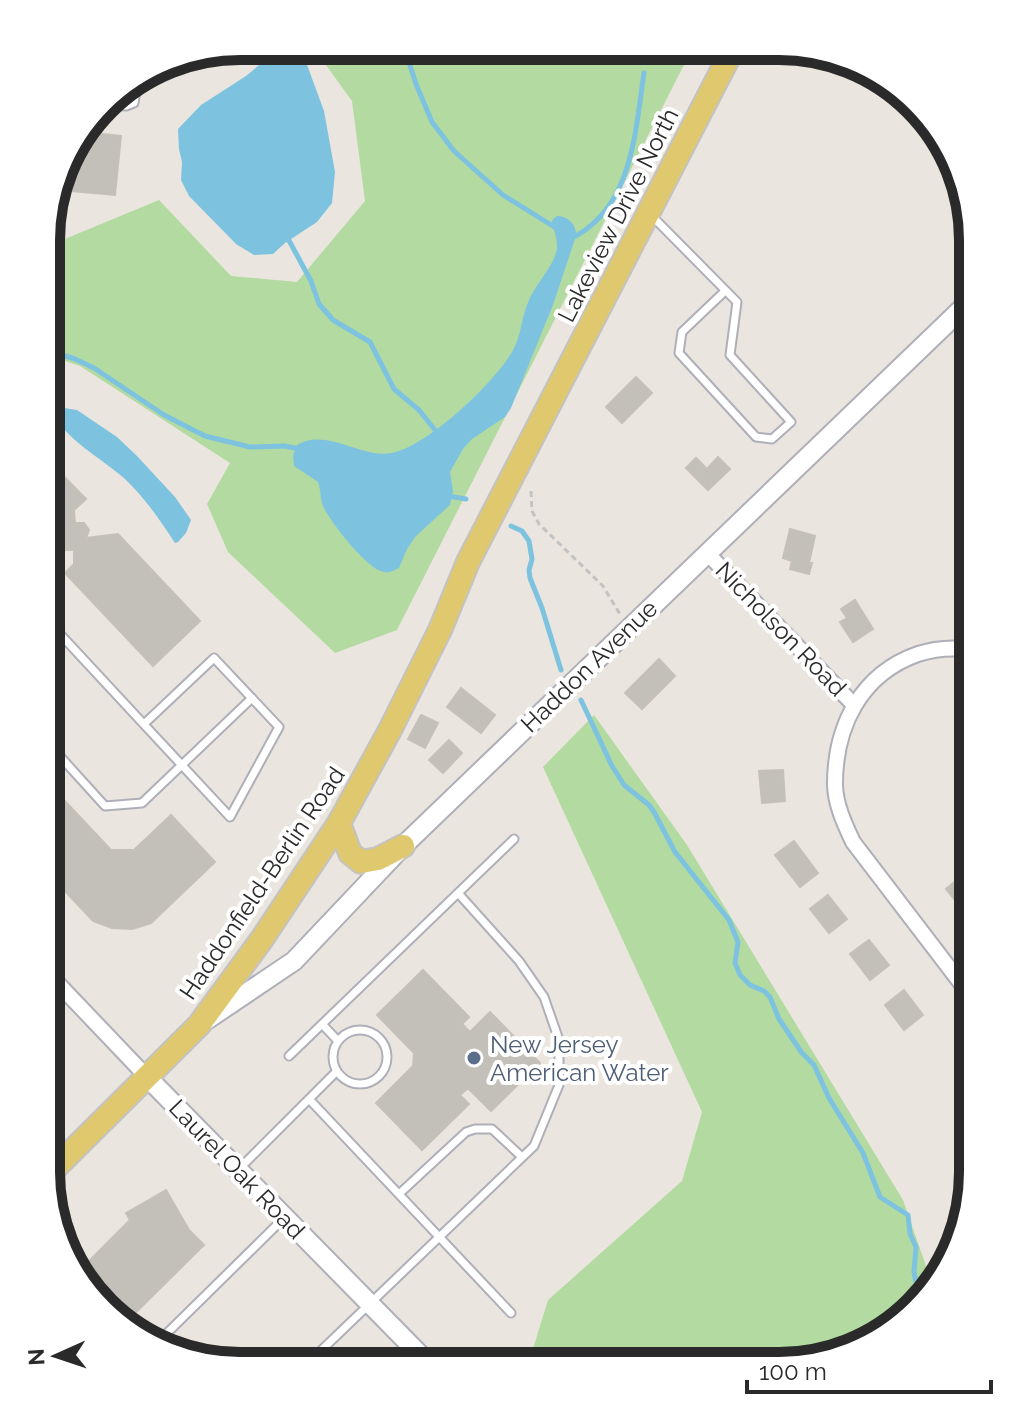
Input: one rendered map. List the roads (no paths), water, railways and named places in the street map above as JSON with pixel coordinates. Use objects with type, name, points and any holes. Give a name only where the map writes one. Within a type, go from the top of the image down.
[{"type":"main road","name":"Lakeview Drive North","points":[[549,406],[727,60]]},
{"type":"main road","name":"Haddonfield-Berlin Road","points":[[60,1163],[199,1025],[262,939],[339,823],[390,730],[440,630],[468,562],[549,406]]},
{"type":"main road","points":[[339,823],[350,853],[361,862],[378,859],[403,846]]},
{"type":"street","name":"Haddon Avenue","points":[[199,1025],[294,961],[403,846],[959,311]]},
{"type":"street","name":"Nicholson Road","points":[[707,553],[854,705]]},
{"type":"street","points":[[959,647],[929,651],[902,660],[868,685],[854,705],[840,737],[835,786],[842,819],[853,842],[959,981]]},
{"type":"street","name":"Laurel Oak Road","points":[[60,986],[417,1352]]},
{"type":"lane","points":[[120,106],[134,103],[136,93]]},
{"type":"lane","points":[[649,213],[737,302],[730,355],[791,422],[772,439],[756,437],[679,353],[682,332],[725,291]]},
{"type":"lane","points":[[60,634],[230,817],[279,727],[214,658],[144,724]]},
{"type":"lane","points":[[60,756],[105,806],[142,803],[252,698]]},
{"type":"lane","points":[[289,1056],[514,839]]},
{"type":"lane","points":[[320,1352],[534,1146],[559,1085],[559,1040],[544,997],[519,961],[458,893]]},
{"type":"lane","points":[[322,1024],[338,1041]]},
{"type":"lane","points":[[351,1031],[367,1031],[380,1039],[387,1054],[379,1076],[365,1084],[349,1082],[337,1071],[333,1056],[338,1041],[351,1031]]},
{"type":"lane","points":[[238,1169],[337,1071]]},
{"type":"lane","points":[[309,1099],[511,1313]]},
{"type":"lane","points":[[399,1194],[466,1132],[475,1129],[492,1129],[522,1157]]},
{"type":"lane","points":[[165,1335],[285,1217]]},
{"type":"water","points":[[265,60],[306,62],[324,111],[335,172],[332,203],[317,222],[273,254],[254,255],[236,244],[189,196],[181,180],[178,129],[201,105]]},
{"type":"water","points":[[557,216],[571,222],[576,236],[553,305],[511,408],[505,417],[472,439],[463,449],[450,472],[453,491],[450,505],[416,536],[399,568],[381,571],[357,552],[333,522],[323,506],[318,482],[294,466],[293,455],[297,445],[308,440],[332,441],[369,452],[392,453],[423,439],[459,412],[491,380],[515,346],[529,300],[556,253],[552,222]]},
{"type":"water","points":[[60,407],[77,410],[117,437],[137,456],[175,497],[191,520],[178,542],[175,543],[125,479],[60,424]]},
{"type":"waterway","points":[[408,60],[432,122],[454,151],[503,195],[556,228]]},
{"type":"waterway","points":[[570,239],[591,226],[607,209],[619,189],[633,144],[644,73]]},
{"type":"waterway","points":[[286,235],[311,281],[319,304],[333,320],[370,342],[394,389],[419,410],[439,435]]},
{"type":"waterway","points":[[60,354],[94,368],[164,415],[205,436],[250,447],[300,449]]},
{"type":"waterway","points":[[448,496],[466,499]]},
{"type":"waterway","points":[[511,526],[522,531],[529,541],[532,559],[530,578],[561,670]]},
{"type":"waterway","points":[[581,700],[624,785],[649,805],[675,852],[729,920],[738,942],[735,963],[740,975],[770,997],[779,1019],[814,1065],[829,1098],[863,1153],[880,1197],[908,1215],[910,1234],[916,1247],[914,1272],[917,1287]]},
{"type":"place","name":"New Jersey American Water","points":[[474,1058]]}]
